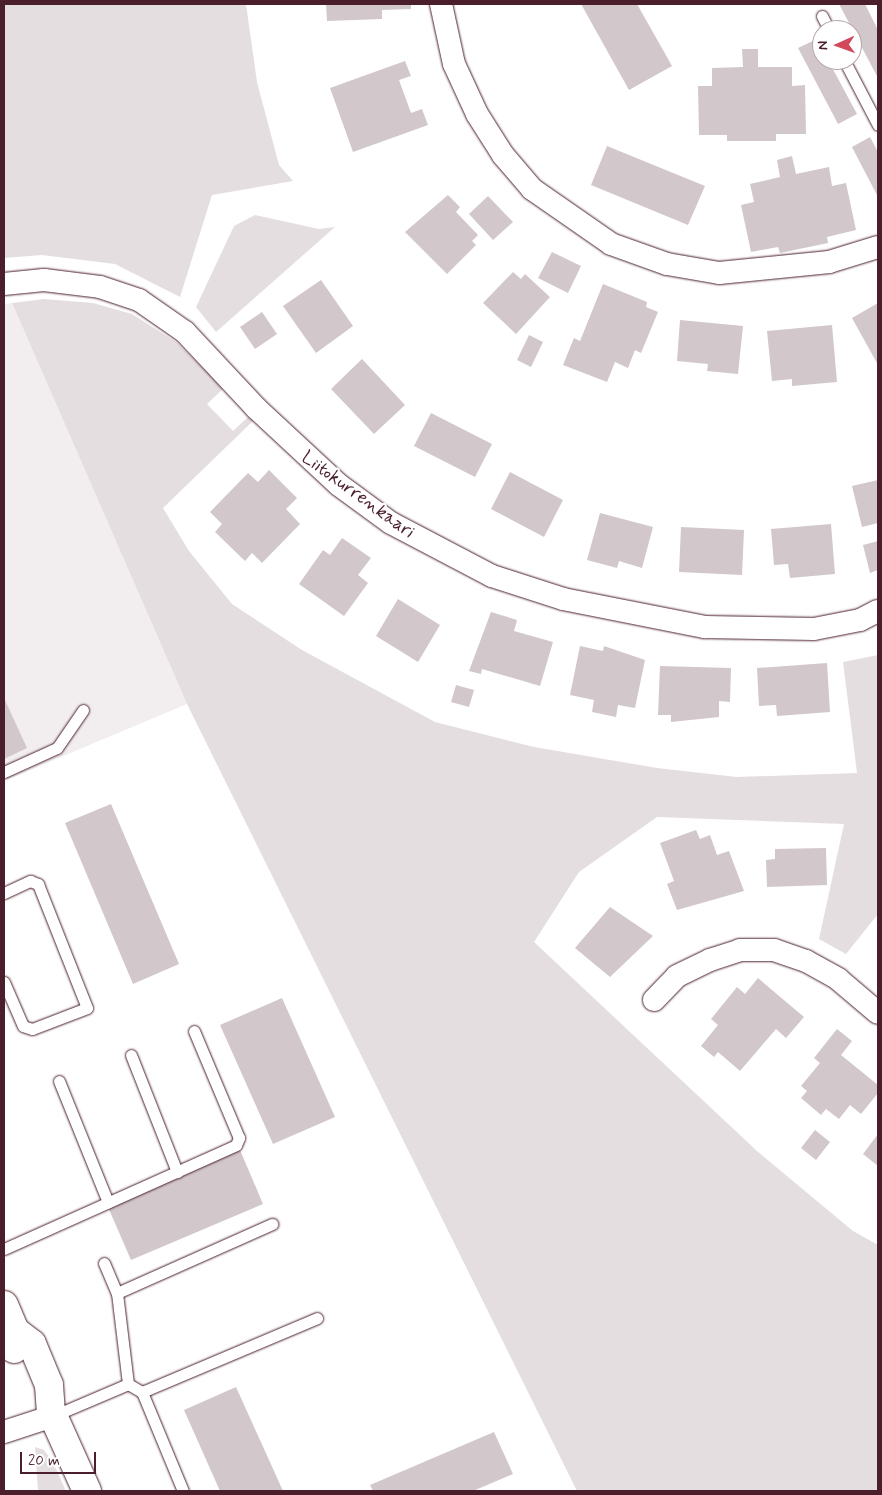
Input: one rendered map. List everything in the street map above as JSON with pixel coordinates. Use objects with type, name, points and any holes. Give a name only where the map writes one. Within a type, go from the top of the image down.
[{"type":"main road","points":[[4,1305],[15,1331],[14,1352],[23,1374],[32,1393],[52,1414],[87,1491]]},
{"type":"street","points":[[441,4],[454,64],[477,114],[503,155],[532,188],[611,244],[667,264],[719,273],[828,262],[878,247]]},
{"type":"street","name":"Liitokurrenkaari","points":[[4,284],[44,280],[100,287],[139,300],[185,332],[270,422],[338,485],[391,523],[492,576],[563,600],[705,627],[814,629],[860,620],[878,611]]},
{"type":"street","points":[[654,1000],[676,976],[710,960],[740,950],[774,950],[830,974],[878,1013]]},
{"type":"street","points":[[4,1432],[52,1414]]},
{"type":"lane","points":[[822,16],[824,20]]},
{"type":"lane","points":[[849,70],[878,126]]},
{"type":"lane","points":[[4,772],[57,748],[83,710]]},
{"type":"lane","points":[[4,893],[30,881],[38,884],[87,1008],[32,1029],[23,1026],[7,998],[4,982]]},
{"type":"lane","points":[[4,1249],[236,1146],[239,1138],[194,1032]]},
{"type":"lane","points":[[131,1055],[178,1172]]},
{"type":"lane","points":[[59,1081],[108,1202]]},
{"type":"lane","points":[[117,1293],[272,1224]]},
{"type":"lane","points":[[104,1262],[117,1293],[128,1384]]},
{"type":"lane","points":[[142,1392],[317,1318]]},
{"type":"lane","points":[[128,1384],[142,1392],[183,1491]]},
{"type":"lane","points":[[52,1414],[128,1384]]},
{"type":"shaded area","points":[[4,4],[246,4],[257,82],[279,165],[293,181],[212,195],[180,297],[115,264],[42,255],[4,258]]},
{"type":"shaded area","points":[[255,215],[319,229],[335,227],[216,332],[196,307],[234,226]]},
{"type":"shaded area","points":[[44,299],[93,303],[132,314],[176,342],[224,388],[207,404],[233,431],[248,417],[253,421],[163,508],[189,551],[232,604],[302,650],[435,722],[534,747],[657,768],[737,777],[857,773],[843,662],[878,655],[878,914],[846,954],[819,939],[844,824],[657,817],[579,872],[534,942],[757,1151],[853,1231],[878,1245],[878,1491],[577,1491],[187,704],[12,303]]},
{"type":"shaded area","points":[[12,303],[187,704],[4,781],[4,304]]},
{"type":"shaded area","points":[[35,1447],[44,1450],[53,1462],[66,1491],[38,1491]]},
{"type":"building","points":[[326,4],[411,4],[411,9],[382,10],[382,19],[327,21]]},
{"type":"building","points":[[581,4],[637,4],[672,66],[629,90]]},
{"type":"building","points":[[839,4],[865,4],[878,30],[878,78],[862,48],[862,20],[847,20]]},
{"type":"building","points":[[812,41],[812,70],[833,70],[857,114],[838,124],[798,48]]},
{"type":"building","points":[[742,49],[758,49],[758,67],[792,67],[792,86],[805,85],[806,134],[776,134],[776,141],[727,141],[727,135],[699,135],[698,86],[712,86],[712,68],[743,67]]},
{"type":"building","points":[[405,61],[411,76],[399,80],[411,113],[422,109],[428,125],[353,152],[330,88]]},
{"type":"building","points":[[870,137],[878,152],[878,197],[852,147]]},
{"type":"building","points":[[607,146],[705,186],[688,225],[591,185]]},
{"type":"building","points":[[792,156],[796,174],[829,167],[832,186],[846,183],[856,230],[827,237],[828,243],[780,253],[778,247],[751,252],[741,205],[754,202],[750,184],[780,177],[777,160]]},
{"type":"building","points":[[448,195],[460,207],[456,212],[478,235],[472,241],[476,245],[447,274],[405,232]]},
{"type":"building","points":[[488,196],[513,222],[493,240],[469,214]]},
{"type":"building","points":[[552,252],[581,266],[568,293],[538,278]]},
{"type":"building","points":[[513,272],[521,279],[525,274],[550,297],[516,334],[483,303]]},
{"type":"building","points":[[321,280],[353,326],[316,353],[283,306]]},
{"type":"building","points":[[603,284],[647,302],[646,307],[658,312],[641,353],[635,350],[628,368],[615,362],[607,382],[563,365],[574,338],[580,341]]},
{"type":"building","points":[[878,303],[878,365],[852,318]]},
{"type":"building","points":[[262,312],[277,334],[255,349],[240,327]]},
{"type":"building","points":[[680,320],[743,326],[738,374],[707,371],[708,364],[677,361]]},
{"type":"building","points":[[832,325],[837,382],[792,386],[792,379],[772,381],[767,331]]},
{"type":"building","points":[[529,335],[543,342],[531,367],[517,360]]},
{"type":"building","points":[[362,359],[405,405],[374,434],[331,389]]},
{"type":"building","points":[[431,413],[492,444],[475,477],[414,446]]},
{"type":"building","points":[[269,470],[297,498],[286,509],[300,524],[262,563],[252,553],[245,561],[215,532],[222,524],[210,512],[248,473],[258,482]]},
{"type":"building","points":[[510,472],[563,500],[544,537],[491,509]]},
{"type":"building","points":[[878,480],[878,523],[862,527],[852,486]]},
{"type":"building","points":[[600,513],[653,527],[642,568],[619,561],[617,568],[587,560]]},
{"type":"building","points":[[831,524],[835,574],[790,578],[788,564],[774,565],[771,529]]},
{"type":"building","points":[[681,527],[744,530],[742,575],[679,572]]},
{"type":"building","points":[[342,538],[371,558],[358,575],[368,583],[344,616],[299,584],[323,550],[330,555]]},
{"type":"building","points":[[878,541],[878,570],[870,573],[863,545]]},
{"type":"building","points":[[398,599],[440,625],[418,662],[376,636]]},
{"type":"building","points":[[491,612],[517,620],[514,631],[553,642],[540,686],[482,669],[481,674],[469,671]]},
{"type":"building","points":[[580,646],[603,651],[604,646],[645,660],[635,708],[618,705],[616,717],[592,712],[594,700],[570,695]]},
{"type":"building","points":[[827,663],[830,712],[777,716],[776,705],[759,706],[757,668]]},
{"type":"building","points":[[660,666],[731,668],[730,702],[719,701],[719,717],[671,722],[671,715],[658,715]]},
{"type":"building","points":[[456,685],[474,690],[469,707],[451,702]]},
{"type":"building","points":[[4,698],[27,748],[4,759]]},
{"type":"building","points":[[111,804],[179,964],[133,984],[65,823]]},
{"type":"building","points":[[696,830],[700,839],[710,835],[717,855],[729,851],[744,891],[677,910],[667,884],[674,881],[660,843]]},
{"type":"building","points":[[826,848],[827,885],[767,887],[766,860],[775,859],[775,849]]},
{"type":"building","points":[[610,907],[653,936],[610,977],[575,948]]},
{"type":"building","points":[[758,978],[804,1017],[786,1038],[776,1029],[740,1071],[718,1052],[714,1057],[701,1046],[718,1025],[711,1019],[737,987],[745,994]]},
{"type":"building","points":[[282,998],[335,1117],[273,1144],[220,1025]]},
{"type":"building","points":[[837,1029],[852,1041],[841,1055],[878,1085],[878,1093],[861,1114],[850,1105],[839,1119],[826,1109],[821,1115],[801,1098],[807,1091],[801,1086],[820,1063],[814,1058]]},
{"type":"building","points":[[815,1130],[830,1142],[816,1160],[801,1148]]},
{"type":"building","points":[[878,1134],[878,1166],[863,1154]]},
{"type":"building","points":[[240,1150],[263,1204],[131,1260],[108,1207]]},
{"type":"building","points":[[236,1387],[283,1491],[220,1491],[184,1410]]},
{"type":"building","points":[[494,1432],[513,1474],[473,1491],[373,1491],[370,1485]]}]
